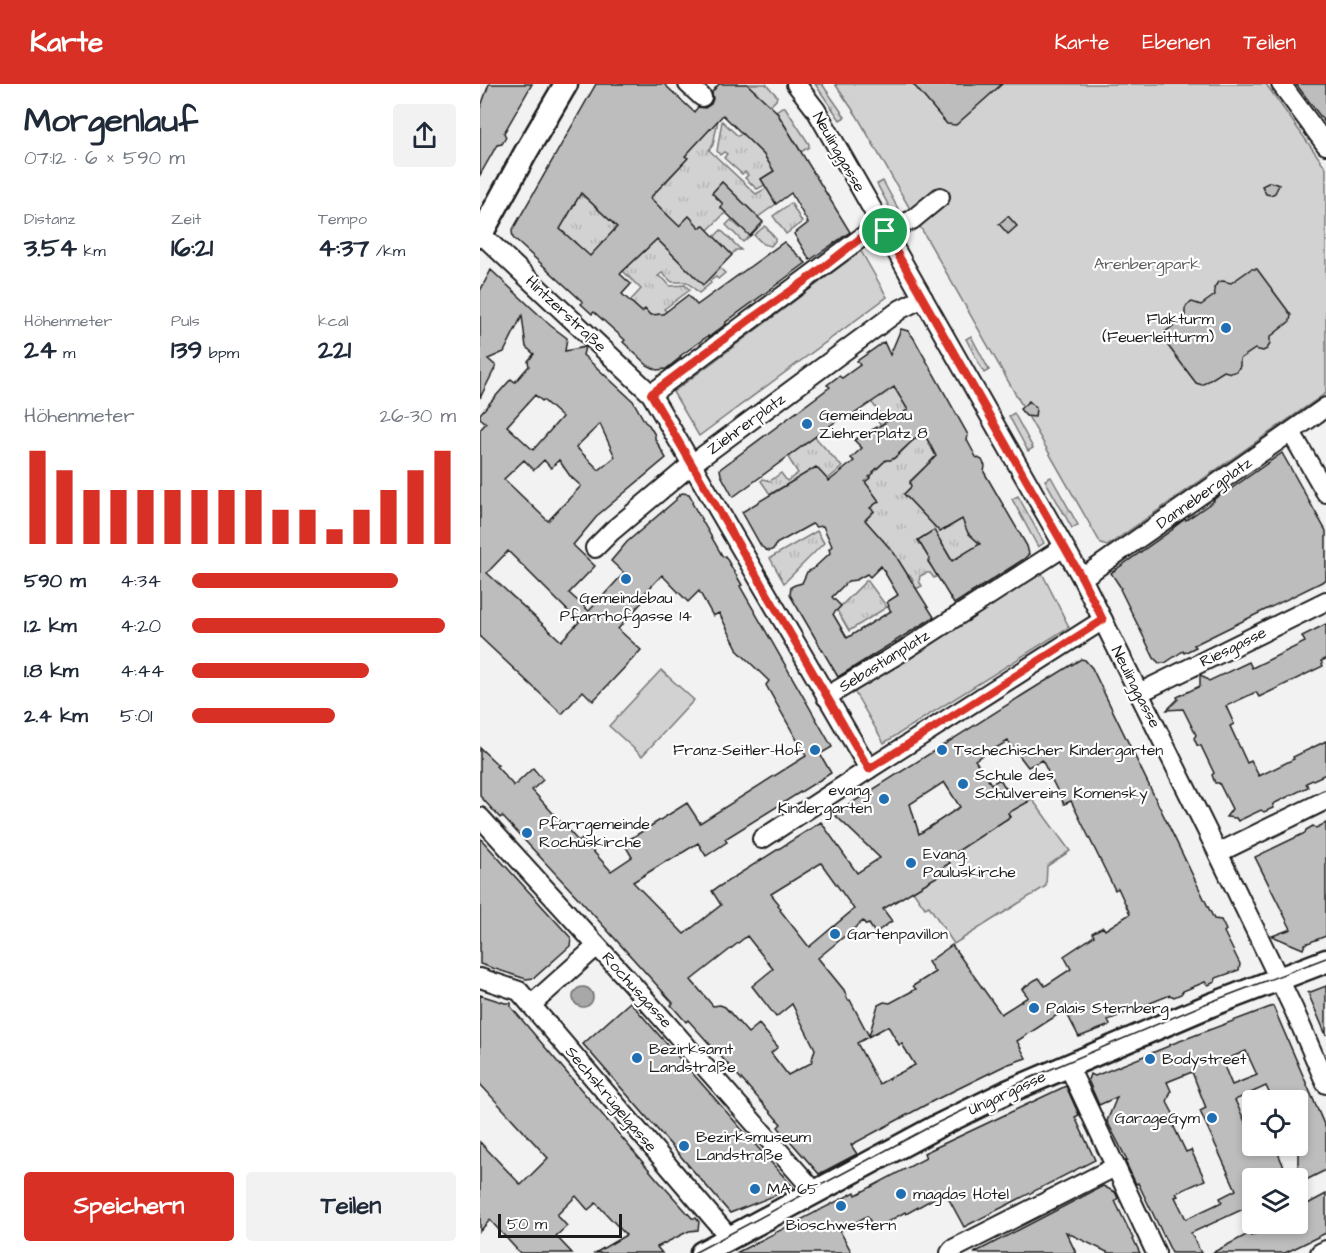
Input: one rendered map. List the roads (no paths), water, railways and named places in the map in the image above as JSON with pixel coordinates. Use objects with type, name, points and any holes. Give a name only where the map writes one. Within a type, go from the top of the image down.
[{"type":"main road","points":[[481,235],[566,84]]},
{"type":"main road","name":"Ungargasse","points":[[702,1253],[936,1127],[1007,1092],[1211,1005],[1326,962]]},
{"type":"street","points":[[688,84],[702,97]]},
{"type":"street","name":"Neulinggasse","points":[[796,84],[816,110],[1082,578],[1279,979],[1326,1084]]},
{"type":"street","points":[[1281,84],[1326,145]]},
{"type":"street","points":[[651,394],[752,318],[883,227],[912,220],[940,197]]},
{"type":"street","name":"Hintzerstraße","points":[[481,235],[651,394]]},
{"type":"street","name":"Ziehrerplatz","points":[[651,394],[692,464],[901,309],[923,298]]},
{"type":"street","name":"Dannebergplatz","points":[[1082,578],[1326,407]]},
{"type":"street","points":[[1291,432],[1326,493]]},
{"type":"street","points":[[595,548],[692,464],[826,697]]},
{"type":"street","name":"Sebastianplatz","points":[[869,769],[826,697],[903,651],[1064,547]]},
{"type":"street","name":"Riesgasse","points":[[1139,693],[1326,601]]},
{"type":"street","points":[[762,839],[1103,620]]},
{"type":"street","points":[[1218,853],[1326,800]]},
{"type":"street","name":"Rochusgasse","points":[[480,817],[815,1192]]},
{"type":"street","points":[[531,1005],[597,946]]},
{"type":"street","name":"Sechskrügelgasse","points":[[480,978],[519,992],[730,1238]]},
{"type":"street","points":[[1068,1065],[1156,1253]]},
{"type":"street","points":[[950,1253],[1115,1167]]},
{"type":"street","points":[[1320,1253],[1326,1250]]},
{"type":"tram line","points":[[694,1253],[935,1124],[1030,1078],[1205,1004],[1326,958]]},
{"type":"place","name":"Flakturm (Feuerleitturm)","points":[[1226,328]]},
{"type":"place","name":"Gemeindebau Ziehrerplatz 8","points":[[807,424]]},
{"type":"place","name":"Gemeindebau Pfarrhofgasse 14","points":[[626,579]]},
{"type":"place","name":"Franz-Seitler-Hof","points":[[815,750]]},
{"type":"place","name":"Tschechischer Kindergarten","points":[[942,750]]},
{"type":"place","name":"Schule des Schulvereins Komensky","points":[[963,784]]},
{"type":"place","name":"evang. Kindergarten","points":[[884,799]]},
{"type":"place","name":"Pfarrgemeinde Rochuskirche","points":[[527,833]]},
{"type":"place","name":"Evang. Pauluskirche","points":[[911,863]]},
{"type":"place","name":"Gartenpavillon","points":[[835,934]]},
{"type":"place","name":"Palais Sternberg","points":[[1034,1008]]},
{"type":"place","name":"Bezirksamt Landstraße","points":[[637,1058]]},
{"type":"place","name":"Bodystreet","points":[[1150,1059]]},
{"type":"place","name":"GarageGym","points":[[1212,1118]]},
{"type":"place","name":"Bezirksmuseum Landstraße","points":[[684,1146]]},
{"type":"place","name":"MA 65","points":[[755,1189]]},
{"type":"place","name":"magdas Hotel","points":[[901,1194]]},
{"type":"place","name":"Bioschwestern","points":[[841,1206]]},
{"type":"park label","name":"Arenbergpark","points":[[1147,264]]}]
